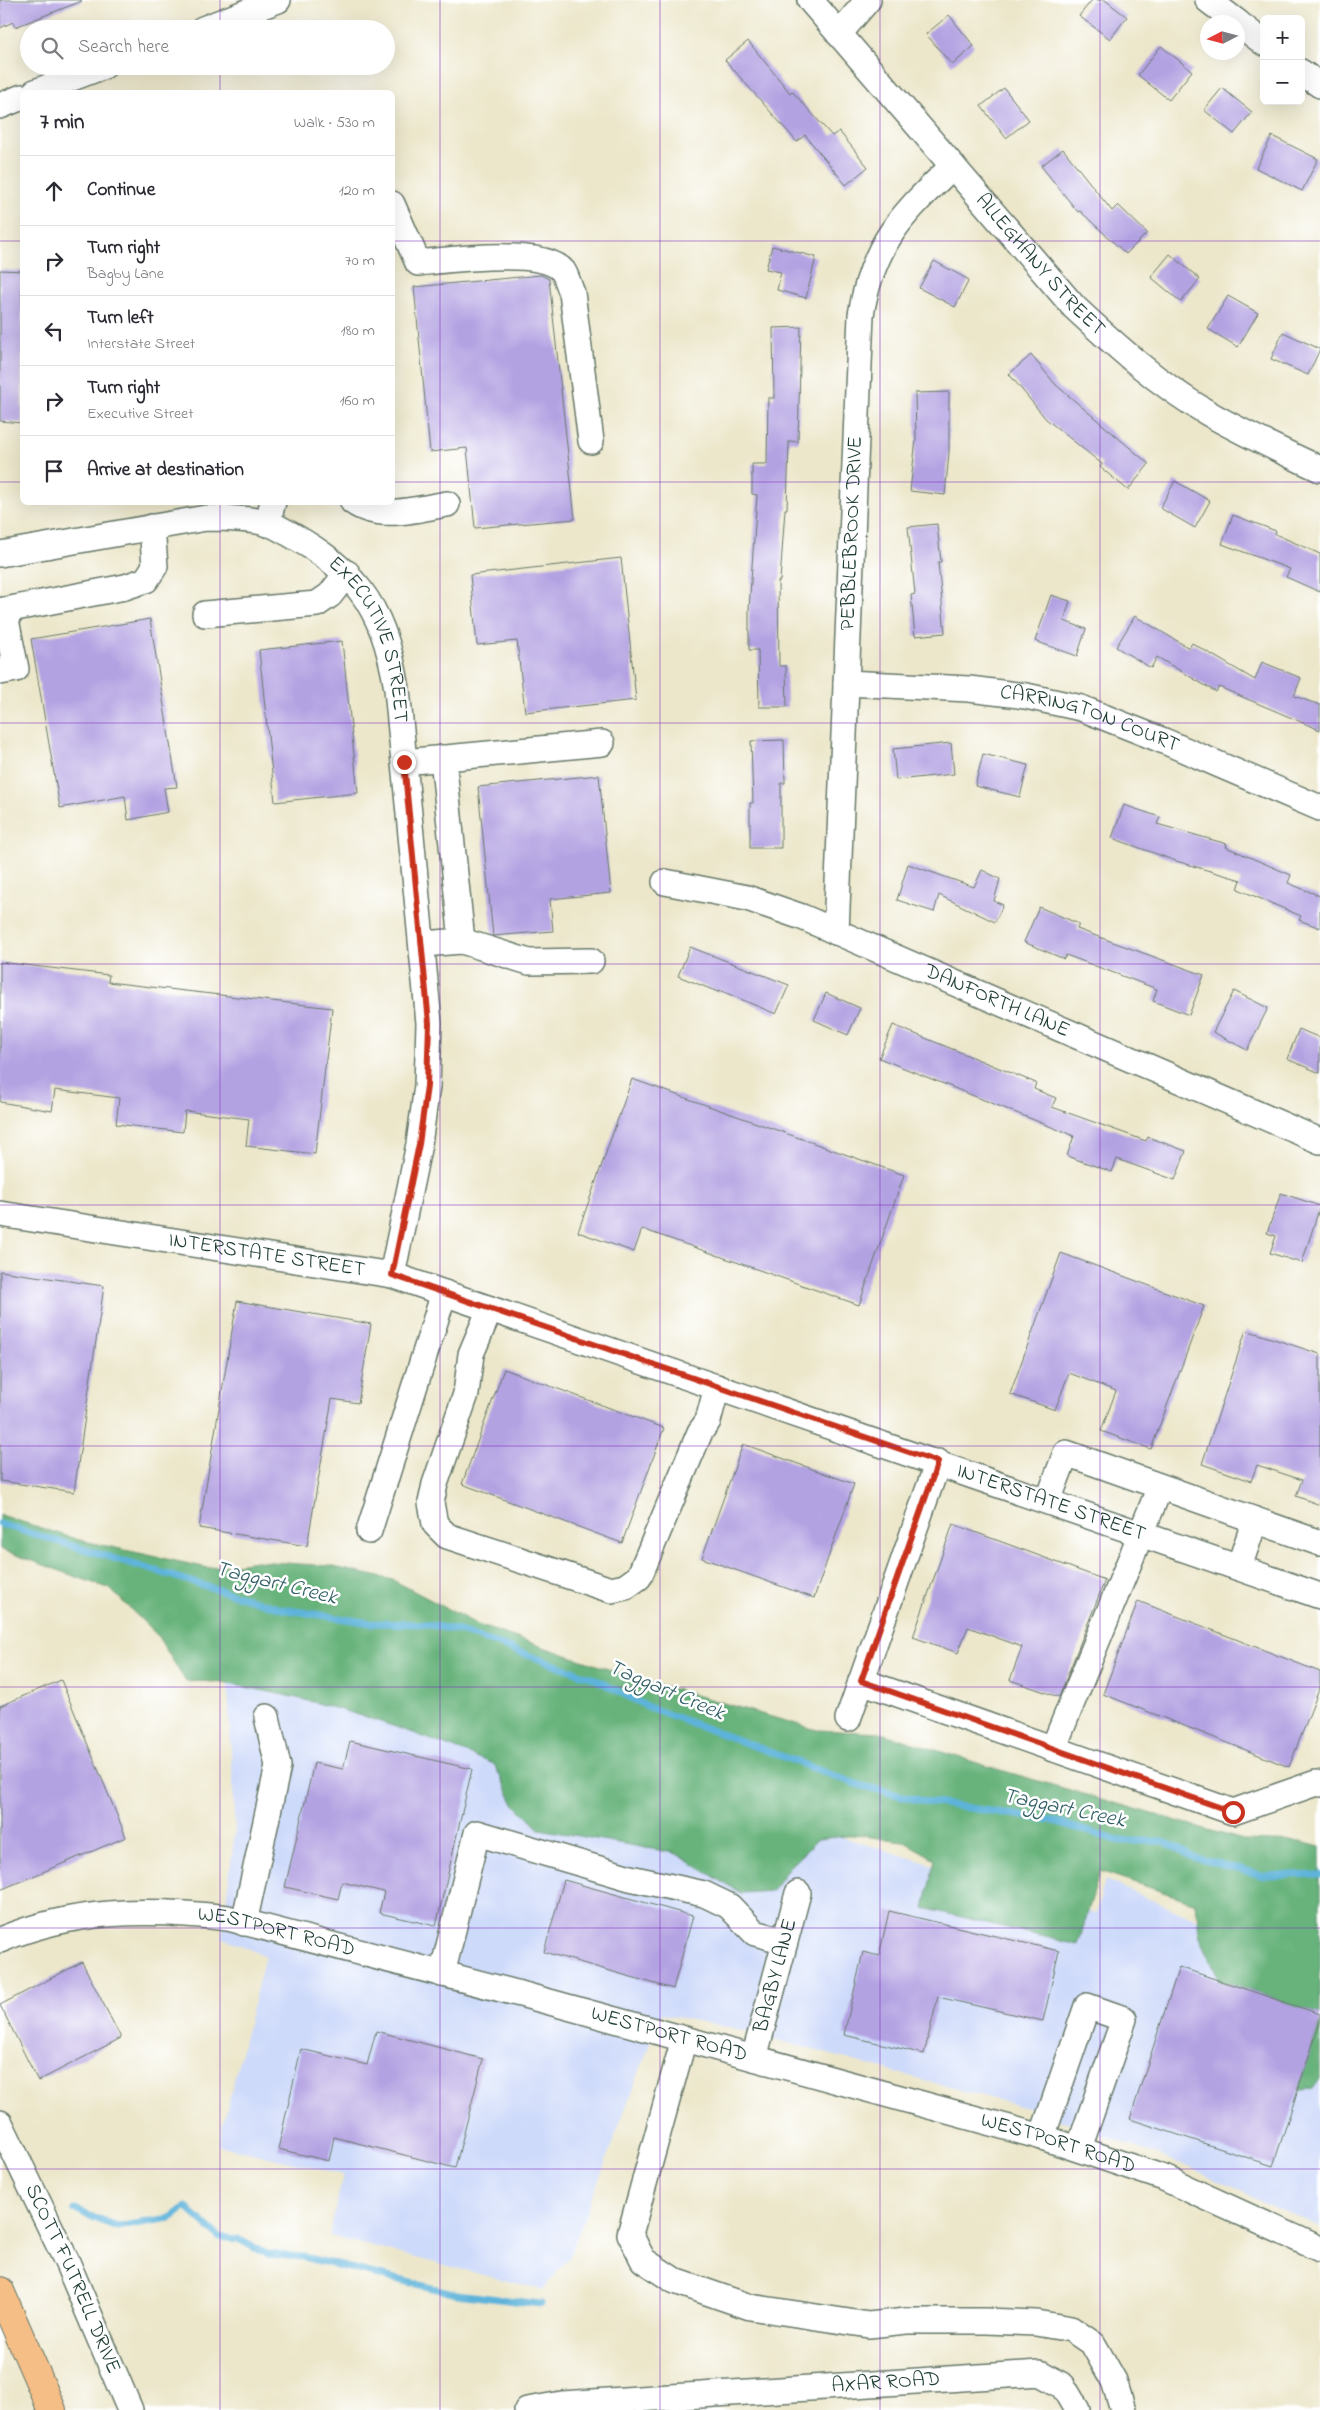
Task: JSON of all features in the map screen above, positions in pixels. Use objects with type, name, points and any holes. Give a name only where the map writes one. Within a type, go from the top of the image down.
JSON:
[{"type":"highway","points":[[0,2291],[52,2410]]},
{"type":"street","points":[[226,20],[278,0]]},
{"type":"street","name":"ALLEGHANY STREET","points":[[810,0],[1074,307],[1154,377],[1207,413],[1264,443],[1320,468]]},
{"type":"street","points":[[839,34],[868,0]]},
{"type":"street","points":[[1208,0],[1228,15]]},
{"type":"street","points":[[1245,28],[1260,40]]},
{"type":"street","points":[[40,90],[80,75]]},
{"type":"street","points":[[1305,75],[1320,85]]},
{"type":"street","points":[[0,106],[20,98]]},
{"type":"street","name":"PEBBLEBROOK DRIVE","points":[[836,932],[861,315],[864,297],[875,262],[887,238],[909,208],[953,166]]},
{"type":"street","points":[[395,211],[418,263],[509,257],[551,263],[562,271],[572,293],[591,442]]},
{"type":"street","points":[[358,505],[367,511],[379,514],[447,504]]},
{"type":"street","name":"EXECUTIVE STREET","points":[[0,554],[206,518],[228,518],[270,513],[347,574],[368,600],[383,630],[393,662],[423,944],[429,1023],[427,1086],[412,1186],[392,1275]]},
{"type":"street","points":[[0,672],[16,669],[2,610],[125,587],[146,580],[155,566],[152,527]]},
{"type":"street","points":[[205,614],[317,604],[330,595],[347,574]]},
{"type":"street","name":"CARRINGTON COURT","points":[[846,683],[969,689],[1026,696],[1081,708],[1164,740],[1320,808]]},
{"type":"street","points":[[404,762],[602,742]]},
{"type":"street","points":[[443,758],[462,941]]},
{"type":"street","name":"DANFORTH LANE","points":[[665,882],[747,898],[836,932],[1320,1141]]},
{"type":"street","points":[[423,944],[462,941],[529,962],[591,960]]},
{"type":"street","name":"INTERSTATE STREET","points":[[0,1214],[392,1275],[938,1462],[1320,1596]]},
{"type":"street","points":[[369,1531],[444,1293]]},
{"type":"street","points":[[490,1309],[470,1354],[466,1394],[435,1484],[431,1503],[435,1524],[447,1536],[611,1590],[625,1587],[639,1577],[700,1432],[708,1421],[717,1386]]},
{"type":"street","points":[[1048,1501],[1066,1453],[1320,1543]]},
{"type":"street","points":[[848,1718],[938,1462]]},
{"type":"street","points":[[1053,1749],[1143,1533],[1160,1486]]},
{"type":"street","points":[[1239,1567],[1255,1520]]},
{"type":"street","points":[[861,1681],[1233,1812],[1319,1779]]},
{"type":"street","points":[[244,1923],[278,1766],[267,1717]]},
{"type":"street","points":[[442,1974],[477,1833],[630,1878],[704,1894],[729,1906],[756,1932],[785,1941]]},
{"type":"street","name":"BAGBY LANE","points":[[754,2058],[798,1893]]},
{"type":"street","name":"WESTPORT ROAD","points":[[0,1940],[60,1921],[87,1915],[127,1911],[178,1912],[244,1923],[684,2039],[1080,2148],[1164,2178],[1320,2250]]},
{"type":"street","points":[[1042,2137],[1087,2006],[1124,2019],[1080,2148]]},
{"type":"street","points":[[684,2039],[630,2234],[643,2260],[675,2281],[750,2307],[868,2325],[906,2321],[985,2321],[1036,2323],[1071,2329],[1093,2344],[1114,2382],[1123,2410]]},
{"type":"street","name":"SCOTT FUTRELL DRIVE","points":[[0,2123],[67,2262],[130,2410]]},
{"type":"street","name":"AXAR ROAD","points":[[527,2410],[562,2404],[1040,2372],[1063,2386],[1077,2410]]},
{"type":"shaded area","points":[[227,1666],[785,1820],[1096,1914],[1105,1880],[1320,1972],[1320,2227],[1182,2164],[1031,2109],[729,2027],[661,2014],[570,2256],[543,2290],[329,2236],[343,2175],[218,2145],[265,1956],[222,1937],[235,1830]]},
{"type":"green space","points":[[0,1515],[79,1540],[208,1568],[256,1561],[329,1566],[393,1580],[478,1625],[629,1676],[817,1730],[881,1733],[990,1767],[1243,1840],[1301,1842],[1320,1847],[1320,2014],[1219,1980],[1199,1934],[1196,1903],[1100,1871],[1078,1945],[924,1908],[935,1859],[903,1841],[856,1835],[818,1839],[787,1869],[772,1891],[741,1893],[675,1853],[539,1829],[514,1804],[494,1764],[410,1732],[324,1705],[226,1684],[206,1681],[186,1682],[157,1635],[110,1589],[0,1549]]},
{"type":"green space","points":[[1320,2022],[1320,2079],[1313,2089],[1298,2090]]},
{"type":"building","points":[[0,0],[82,1],[33,20],[20,20],[20,25],[15,27],[13,22],[0,28]]},
{"type":"building","points":[[1092,0],[1105,0],[1127,17],[1110,39],[1079,16]]},
{"type":"building","points":[[949,15],[974,46],[952,65],[926,34]]},
{"type":"building","points":[[748,41],[790,93],[792,91],[832,136],[839,131],[868,167],[846,185],[805,135],[797,142],[725,60]]},
{"type":"building","points":[[1161,46],[1192,71],[1169,100],[1138,75]]},
{"type":"building","points":[[1004,88],[1029,120],[1006,138],[981,106]]},
{"type":"building","points":[[1222,88],[1252,112],[1234,134],[1204,110]]},
{"type":"building","points":[[1272,136],[1318,159],[1302,191],[1256,168]]},
{"type":"building","points":[[1063,149],[1112,211],[1118,205],[1147,233],[1126,254],[1080,211],[1078,212],[1041,166]]},
{"type":"building","points":[[772,246],[816,257],[806,298],[777,290],[781,272],[766,269]]},
{"type":"building","points":[[1170,254],[1200,279],[1181,302],[1151,277]]},
{"type":"building","points":[[934,261],[969,280],[955,307],[919,288]]},
{"type":"building","points":[[0,270],[20,271],[20,423],[0,421]]},
{"type":"building","points":[[541,275],[549,279],[575,519],[475,528],[467,448],[430,452],[414,287]]},
{"type":"building","points":[[1228,296],[1258,313],[1238,347],[1208,329]]},
{"type":"building","points":[[801,327],[798,442],[789,441],[787,509],[785,509],[780,581],[778,581],[779,666],[786,666],[787,707],[759,707],[758,650],[749,650],[749,609],[757,495],[752,494],[752,464],[767,464],[768,398],[774,398],[773,328]]},
{"type":"building","points":[[1283,332],[1320,349],[1308,375],[1271,359]]},
{"type":"building","points":[[1031,355],[1056,385],[1149,464],[1128,490],[1100,467],[1102,464],[1046,419],[1009,374]]},
{"type":"building","points":[[949,392],[949,453],[945,495],[910,491],[916,439],[915,393]]},
{"type":"building","points":[[1175,481],[1210,501],[1195,528],[1160,508]]},
{"type":"building","points":[[1233,515],[1276,531],[1275,534],[1320,554],[1320,592],[1286,577],[1290,569],[1222,544]]},
{"type":"building","points":[[937,524],[941,562],[938,562],[945,633],[915,636],[911,595],[915,594],[908,527]]},
{"type":"building","points":[[621,558],[636,700],[525,712],[517,641],[477,645],[470,575]]},
{"type":"building","points":[[1051,595],[1070,601],[1064,621],[1086,629],[1077,656],[1035,641]]},
{"type":"building","points":[[1135,616],[1189,648],[1192,643],[1255,680],[1262,662],[1301,678],[1294,696],[1320,705],[1320,730],[1219,687],[1216,692],[1157,657],[1151,668],[1116,647]]},
{"type":"building","points":[[150,619],[177,787],[164,788],[168,812],[128,820],[125,796],[60,808],[31,639]]},
{"type":"building","points":[[342,641],[358,793],[275,802],[259,650]]},
{"type":"building","points":[[784,740],[785,783],[781,783],[781,848],[750,848],[750,803],[753,803],[751,741]]},
{"type":"building","points":[[951,743],[954,774],[896,780],[893,749]]},
{"type":"building","points":[[983,754],[1028,765],[1020,797],[975,786]]},
{"type":"building","points":[[599,775],[611,893],[550,899],[553,931],[493,936],[478,787]]},
{"type":"building","points":[[1124,805],[1160,817],[1157,824],[1227,844],[1226,847],[1291,875],[1288,883],[1320,896],[1320,928],[1299,920],[1301,916],[1238,889],[1241,880],[1176,861],[1112,838]]},
{"type":"building","points":[[908,864],[974,887],[982,870],[1000,879],[994,901],[1003,905],[995,922],[939,895],[934,912],[897,900]]},
{"type":"building","points":[[1039,907],[1079,924],[1077,929],[1204,975],[1189,1015],[1153,1001],[1157,989],[1066,955],[1064,959],[1024,942]]},
{"type":"building","points":[[690,947],[789,985],[776,1014],[719,990],[718,992],[678,976]]},
{"type":"building","points":[[0,962],[109,975],[108,982],[332,1008],[315,1154],[246,1146],[249,1119],[185,1111],[183,1132],[116,1124],[119,1098],[55,1090],[52,1111],[0,1102]]},
{"type":"building","points":[[1234,991],[1268,1008],[1247,1050],[1213,1032]]},
{"type":"building","points":[[826,993],[860,1008],[848,1035],[814,1020]]},
{"type":"building","points":[[893,1025],[1036,1083],[1034,1089],[1056,1098],[1052,1107],[1146,1141],[1148,1137],[1186,1151],[1175,1180],[1117,1159],[1112,1172],[1067,1156],[1074,1136],[879,1058]]},
{"type":"building","points":[[1299,1029],[1320,1038],[1320,1073],[1287,1059]]},
{"type":"building","points":[[632,1079],[904,1175],[859,1305],[642,1229],[634,1252],[578,1232]]},
{"type":"building","points":[[1281,1193],[1320,1206],[1302,1263],[1270,1253],[1276,1236],[1267,1233]]},
{"type":"building","points":[[1061,1253],[1204,1306],[1151,1449],[1101,1431],[1116,1391],[1069,1373],[1055,1410],[1010,1394]]},
{"type":"building","points":[[0,1271],[104,1286],[74,1492],[0,1481]]},
{"type":"building","points":[[237,1301],[371,1324],[358,1403],[332,1399],[307,1546],[199,1528]]},
{"type":"building","points":[[1246,1330],[1320,1354],[1320,1505],[1296,1496],[1302,1480],[1257,1465],[1251,1481],[1202,1464]]},
{"type":"building","points":[[504,1369],[664,1428],[622,1543],[462,1484]]},
{"type":"building","points":[[743,1444],[854,1484],[814,1598],[702,1558]]},
{"type":"building","points":[[953,1524],[1105,1580],[1059,1697],[1010,1680],[1022,1647],[968,1627],[958,1653],[913,1637]]},
{"type":"building","points":[[1138,1601],[1320,1672],[1320,1687],[1289,1767],[1103,1694]]},
{"type":"building","points":[[61,1680],[126,1837],[0,1890],[0,1706]]},
{"type":"building","points":[[350,1741],[472,1769],[436,1926],[379,1913],[384,1892],[342,1882],[338,1899],[285,1887],[314,1763],[343,1769]]},
{"type":"building","points":[[564,1880],[693,1916],[673,1989],[544,1952]]},
{"type":"building","points":[[889,1911],[1059,1951],[1043,2021],[938,1997],[924,2054],[844,2035],[863,1952],[879,1956]]},
{"type":"building","points":[[82,1962],[121,2038],[38,2081],[0,2005]]},
{"type":"building","points":[[1179,1967],[1320,2014],[1320,2022],[1273,2166],[1130,2119]]},
{"type":"building","points":[[376,2031],[483,2059],[455,2168],[334,2137],[329,2161],[278,2149],[301,2049],[367,2065]]},
{"type":"waterway","name":"Taggart Creek","points":[[0,1524],[282,1609],[371,1623],[425,1624],[460,1631],[593,1678],[646,1706],[859,1785],[922,1801],[1050,1820],[1119,1841],[1164,1841],[1193,1857],[1264,1876],[1320,1874]]},
{"type":"waterway","points":[[75,2210],[117,2227],[171,2218],[186,2207],[219,2237],[238,2239],[266,2254],[304,2257],[457,2294],[541,2304]]},
{"type":"route","points":[[404,762],[428,992],[429,1023],[427,1086],[419,1144],[412,1186],[392,1275],[938,1462],[861,1681],[1233,1812]]}]
